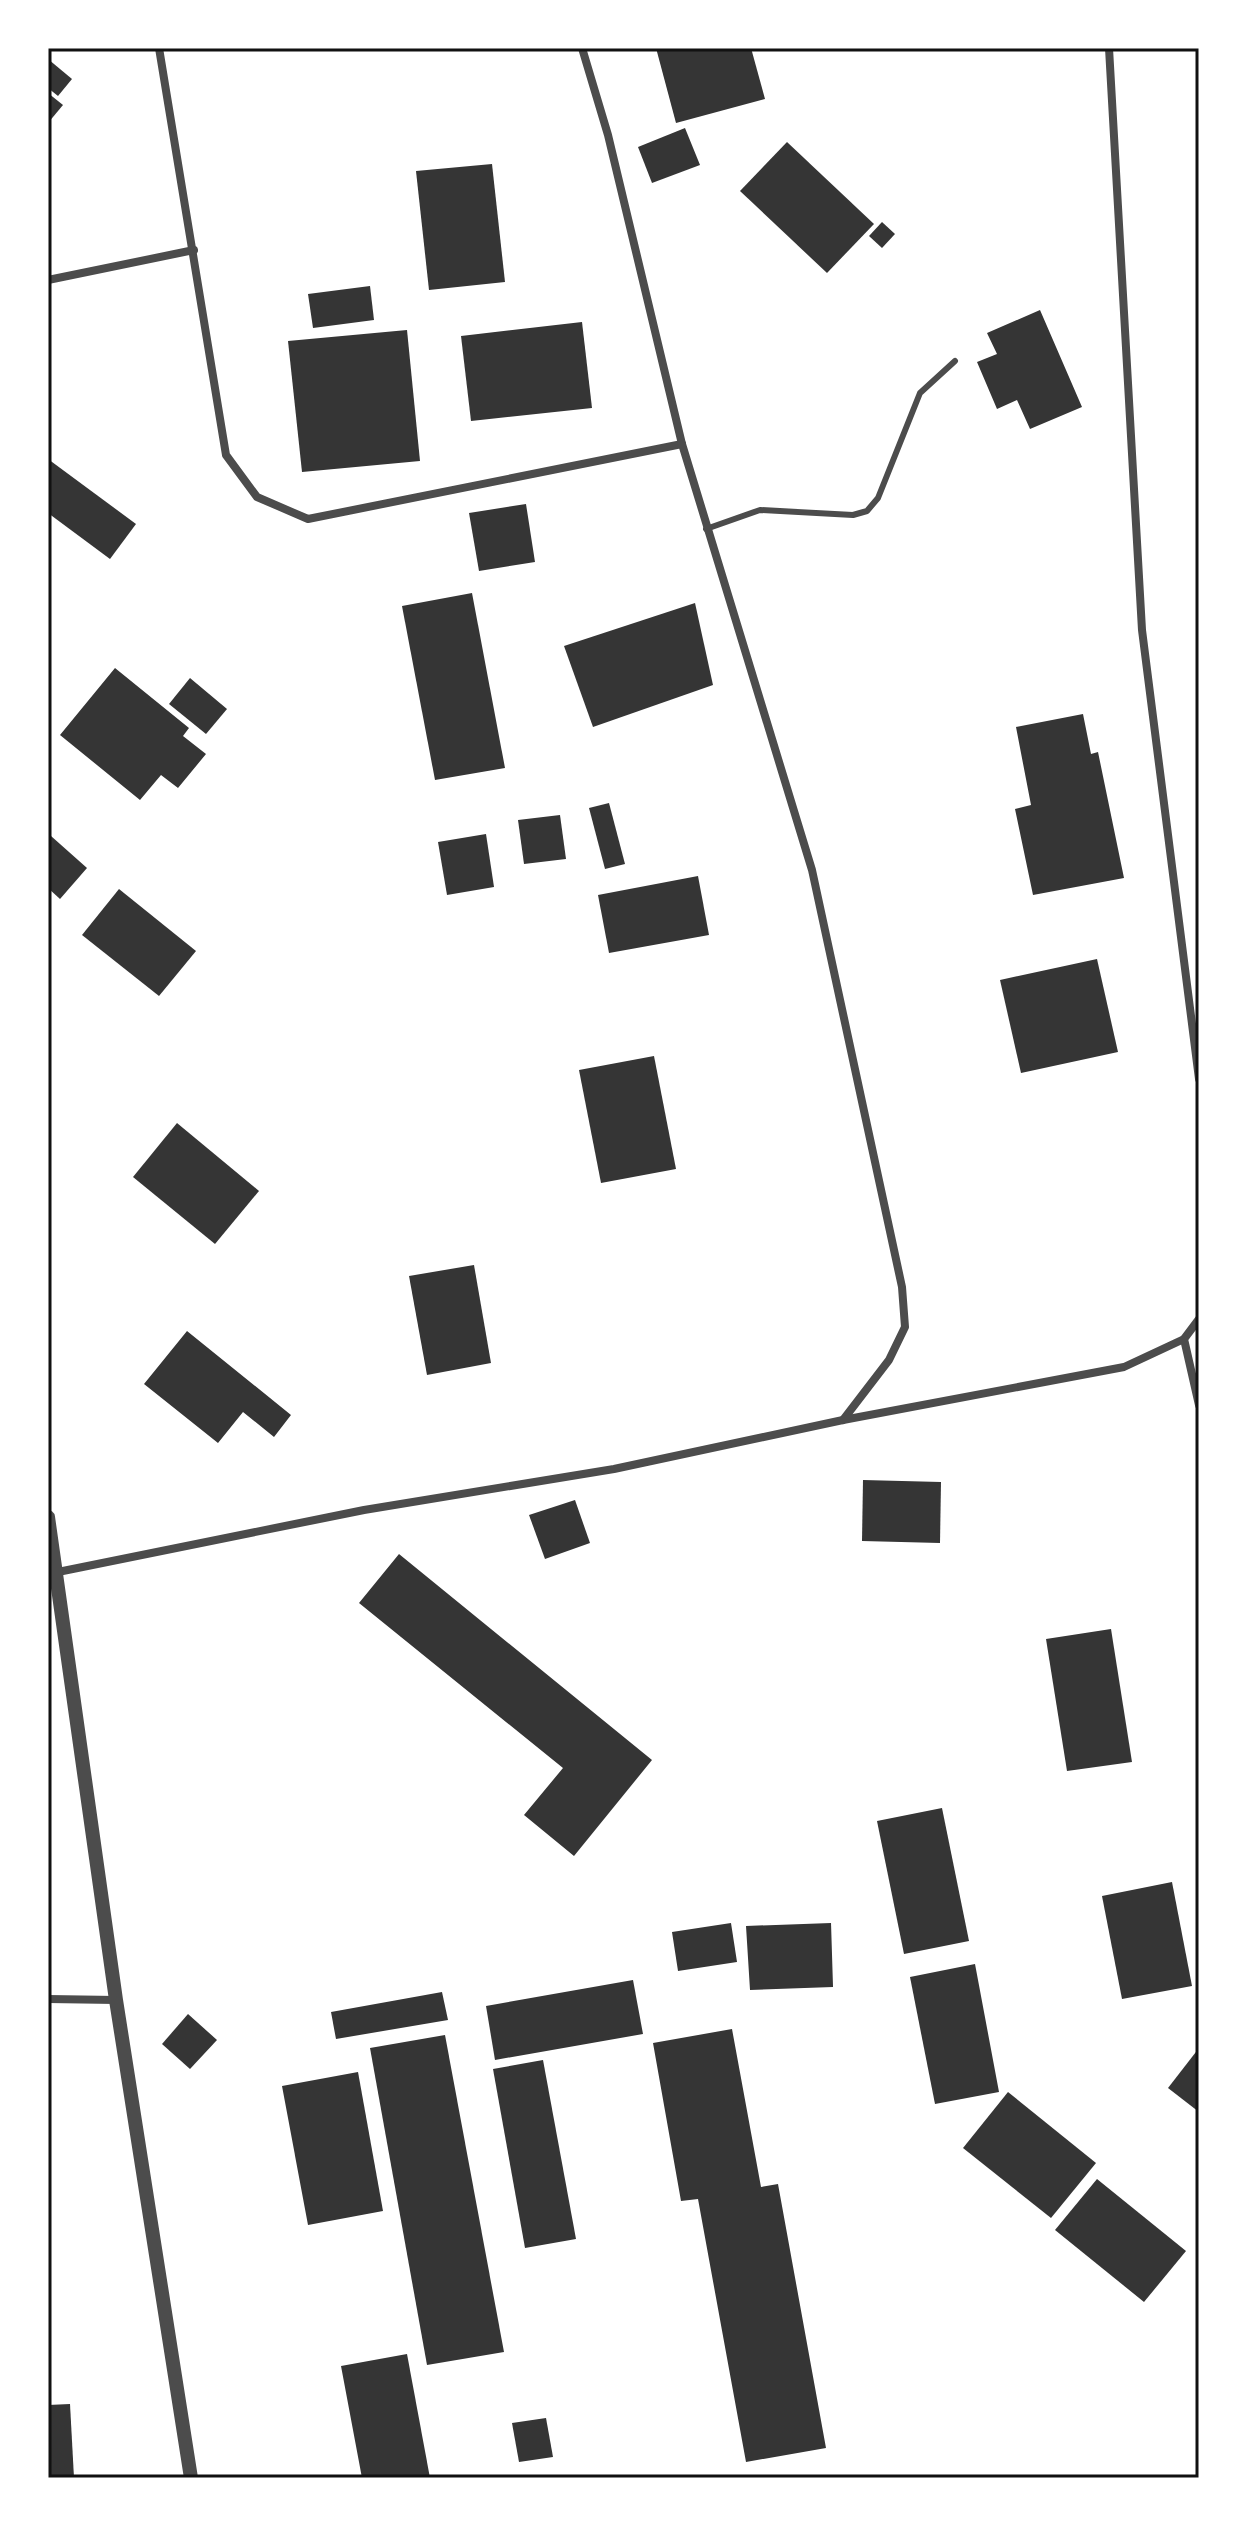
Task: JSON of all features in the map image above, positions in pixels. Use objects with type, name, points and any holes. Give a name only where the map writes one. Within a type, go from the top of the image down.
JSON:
[{"type":"street","points":[[159,48],[226,455],[257,497],[308,519],[682,444]]},
{"type":"street","points":[[582,48],[608,135],[682,444],[812,870],[902,1287],[905,1327],[889,1360],[843,1420]]},
{"type":"street","points":[[1109,48],[1142,630],[1199,1079]]},
{"type":"street","points":[[48,280],[194,250]]},
{"type":"street","points":[[53,1574],[364,1510],[614,1469],[843,1420],[1124,1367],[1184,1339],[1199,1319]]},
{"type":"street","points":[[1184,1339],[1199,1405]]},
{"type":"street","points":[[48,1517],[53,1574],[116,2000],[191,2478]]},
{"type":"street","points":[[48,1999],[116,2000]]},
{"type":"lane","points":[[706,529],[760,510],[853,515],[867,511],[878,498],[920,393],[955,361]]},
{"type":"building","points":[[656,48],[751,48],[765,99],[676,123]]},
{"type":"building","points":[[48,59],[72,79],[58,96],[48,88]]},
{"type":"building","points":[[48,93],[63,105],[48,123]]},
{"type":"building","points":[[685,128],[700,165],[652,183],[638,147]]},
{"type":"building","points":[[787,142],[874,224],[827,273],[740,191]]},
{"type":"building","points":[[492,164],[505,282],[429,290],[416,171]]},
{"type":"building","points":[[882,222],[895,234],[882,248],[869,236]]},
{"type":"building","points":[[370,286],[374,320],[313,328],[308,294]]},
{"type":"building","points":[[1040,310],[1082,407],[1030,429],[1017,400],[997,409],[977,362],[997,354],[987,333]]},
{"type":"building","points":[[582,322],[592,408],[471,421],[461,336]]},
{"type":"building","points":[[407,330],[420,461],[302,472],[288,341]]},
{"type":"building","points":[[48,459],[136,524],[110,559],[48,513]]},
{"type":"building","points":[[526,504],[535,562],[479,571],[469,513]]},
{"type":"building","points":[[472,593],[505,768],[435,780],[402,606]]},
{"type":"building","points":[[695,603],[713,685],[593,727],[564,646]]},
{"type":"building","points":[[115,668],[189,728],[183,736],[206,754],[178,788],[161,775],[140,800],[60,735]]},
{"type":"building","points":[[190,678],[227,709],[206,734],[169,704]]},
{"type":"building","points":[[1083,714],[1091,754],[1098,752],[1124,878],[1033,895],[1015,809],[1031,805],[1016,727]]},
{"type":"building","points":[[609,803],[625,864],[605,869],[589,808]]},
{"type":"building","points":[[560,815],[566,859],[524,864],[518,820]]},
{"type":"building","points":[[486,834],[494,887],[447,895],[438,842]]},
{"type":"building","points":[[51,836],[87,868],[60,899],[48,888],[48,840]]},
{"type":"building","points":[[698,876],[709,935],[609,953],[598,895]]},
{"type":"building","points":[[119,889],[196,951],[159,996],[82,935]]},
{"type":"building","points":[[1097,959],[1118,1052],[1021,1073],[1000,980]]},
{"type":"building","points":[[654,1056],[676,1169],[601,1183],[579,1070]]},
{"type":"building","points":[[177,1123],[259,1191],[215,1244],[133,1177]]},
{"type":"building","points":[[474,1265],[491,1363],[427,1375],[409,1276]]},
{"type":"building","points":[[187,1331],[291,1415],[274,1437],[243,1412],[218,1443],[144,1384]]},
{"type":"building","points":[[863,1480],[941,1482],[940,1543],[862,1541]]},
{"type":"building","points":[[575,1500],[590,1543],[545,1559],[529,1515]]},
{"type":"building","points":[[399,1554],[652,1760],[574,1856],[524,1815],[563,1768],[359,1603]]},
{"type":"building","points":[[1111,1629],[1132,1762],[1067,1771],[1046,1639]]},
{"type":"building","points":[[942,1808],[969,1941],[904,1954],[877,1821]]},
{"type":"building","points":[[1172,1882],[1192,1986],[1122,1999],[1102,1896]]},
{"type":"building","points":[[731,1923],[737,1962],[678,1971],[672,1932]]},
{"type":"building","points":[[831,1923],[833,1987],[750,1990],[746,1926]]},
{"type":"building","points":[[975,1964],[999,2092],[935,2104],[910,1977]]},
{"type":"building","points":[[633,1980],[643,2034],[495,2060],[486,2006]]},
{"type":"building","points":[[442,1992],[448,2020],[336,2039],[331,2012]]},
{"type":"building","points":[[188,2014],[217,2040],[190,2069],[162,2044]]},
{"type":"building","points":[[732,2029],[761,2187],[778,2184],[826,2448],[746,2462],[698,2199],[681,2201],[653,2043]]},
{"type":"building","points":[[445,2035],[504,2352],[427,2365],[370,2048]]},
{"type":"building","points":[[1199,2048],[1199,2112],[1168,2088]]},
{"type":"building","points":[[543,2060],[576,2239],[525,2248],[493,2069]]},
{"type":"building","points":[[358,2072],[383,2211],[308,2225],[282,2086]]},
{"type":"building","points":[[1008,2092],[1096,2163],[1051,2218],[963,2148]]},
{"type":"building","points":[[1097,2179],[1186,2251],[1144,2302],[1055,2230]]},
{"type":"building","points":[[407,2354],[430,2478],[362,2478],[341,2366]]},
{"type":"building","points":[[70,2404],[74,2478],[48,2478],[48,2405]]},
{"type":"building","points":[[546,2418],[553,2457],[519,2462],[512,2423]]}]
